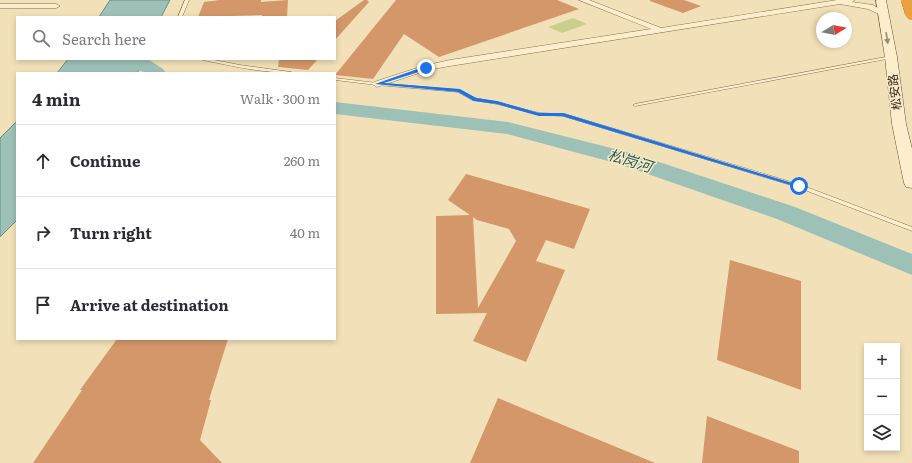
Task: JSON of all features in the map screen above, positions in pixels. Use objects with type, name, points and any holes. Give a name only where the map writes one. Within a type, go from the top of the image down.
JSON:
[{"type":"highway","points":[[908,0],[912,13]]},
{"type":"main road","name":"松安路","points":[[881,0],[891,57],[898,124],[912,183]]},
{"type":"street","points":[[583,0],[660,30]]},
{"type":"street","points":[[600,0],[673,28]]},
{"type":"street","points":[[377,84],[426,68],[450,63],[851,0]]},
{"type":"street","points":[[839,2],[850,2],[870,7],[884,14]]},
{"type":"street","points":[[0,6],[56,6]]},
{"type":"lane","points":[[180,16],[187,0]]},
{"type":"lane","points":[[635,105],[891,57]]},
{"type":"lane","points":[[208,60],[284,72]]},
{"type":"lane","points":[[336,79],[460,91],[474,99],[497,103],[539,114],[563,115],[799,186],[912,229]]},
{"type":"green space","points":[[573,18],[587,24],[562,33],[548,27]]},
{"type":"water","points":[[110,0],[170,0],[162,16],[100,16]]},
{"type":"water","points":[[67,60],[145,60],[138,72],[58,72]]},
{"type":"water","points":[[16,122],[16,221],[0,237],[0,138]]},
{"type":"building","points":[[220,0],[261,0],[261,2],[288,0],[287,16],[198,16],[204,2]]},
{"type":"building","points":[[364,0],[369,2],[336,39],[336,20]]},
{"type":"building","points":[[396,0],[557,0],[579,9],[439,57],[404,34],[373,79],[336,75]]},
{"type":"building","points":[[650,0],[684,0],[701,6],[683,13]]},
{"type":"building","points":[[279,60],[317,60],[308,70],[278,67]]},
{"type":"building","points":[[466,174],[590,209],[574,249],[546,240],[536,261],[565,270],[526,362],[473,341],[487,313],[436,314],[436,216],[470,215],[448,200]],"holes":[[[473,217],[477,220],[509,229],[516,241],[478,308]]]},
{"type":"building","points":[[730,260],[801,281],[801,390],[717,360]]},
{"type":"building","points":[[116,340],[228,340],[209,400],[211,400],[200,440],[222,463],[33,463],[82,390],[80,390]]},
{"type":"building","points":[[498,398],[655,463],[470,463]]},
{"type":"building","points":[[707,416],[799,451],[799,463],[702,463]]},
{"type":"waterway","name":"松岗河","points":[[139,60],[140,63],[155,72]]},
{"type":"waterway","name":"松岗河","points":[[336,108],[508,128],[627,159],[786,213],[912,265]]},
{"type":"route","points":[[426,68],[377,84],[460,91],[474,99],[497,103],[539,114],[563,115],[799,186]]}]
